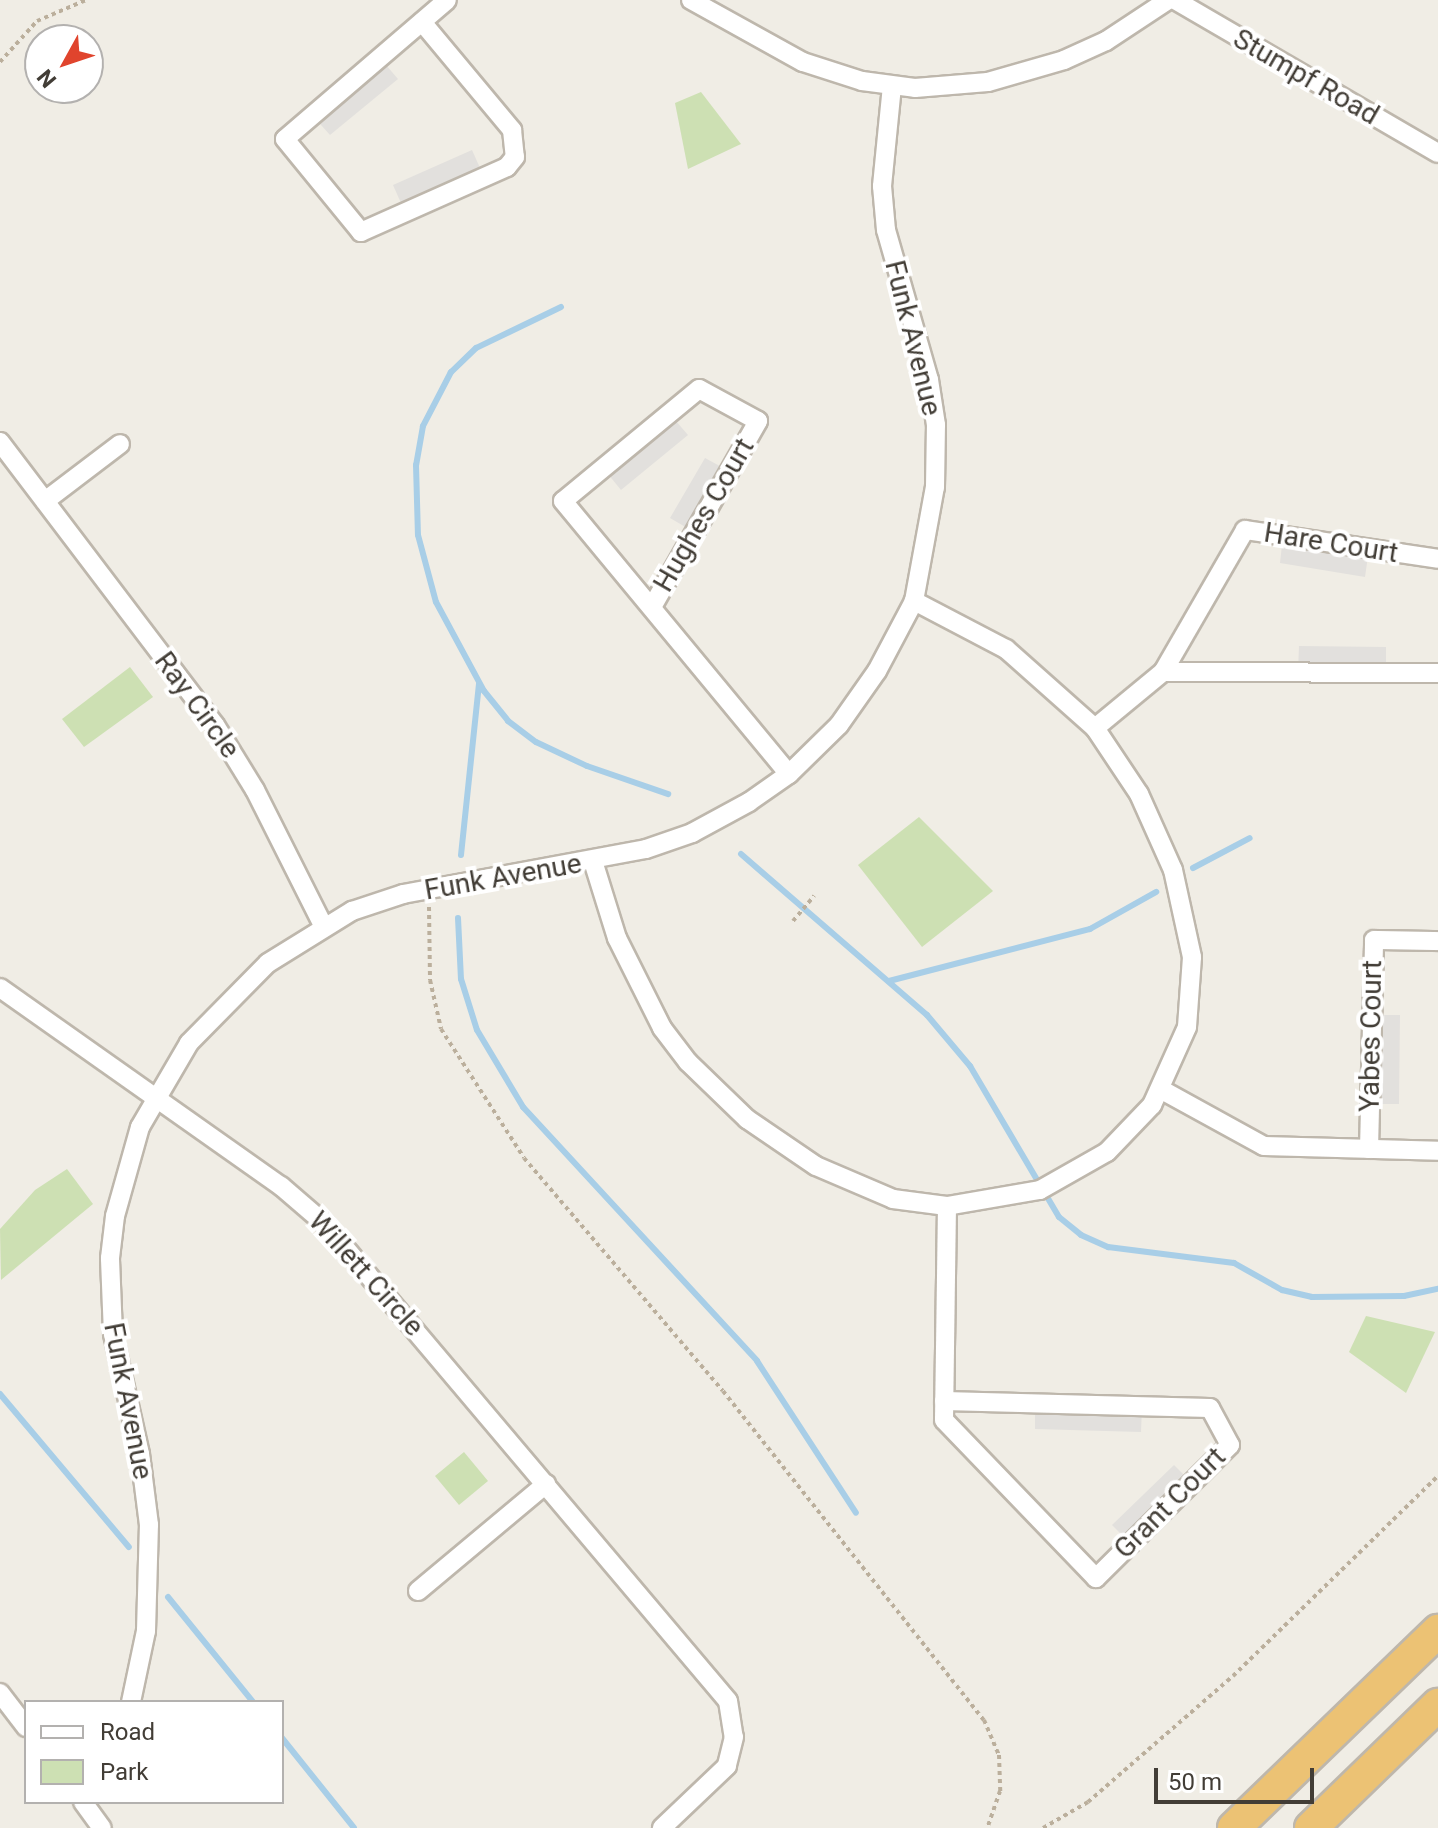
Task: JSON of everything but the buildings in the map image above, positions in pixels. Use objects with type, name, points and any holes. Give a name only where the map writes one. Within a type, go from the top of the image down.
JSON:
[{"type":"highway","points":[[1234,1828],[1438,1631]]},
{"type":"highway","points":[[1311,1828],[1438,1705]]},
{"type":"street","points":[[422,22],[512,130],[515,157],[507,167],[361,232],[285,139],[447,0]]},
{"type":"street","points":[[691,0],[803,62],[892,86],[961,85],[1032,71],[1087,51],[1168,0]]},
{"type":"street","name":"Stumpf Road","points":[[1175,0],[1438,153]]},
{"type":"street","name":"Funk Avenue","points":[[131,1700],[146,1631],[149,1525],[140,1454],[113,1334],[110,1258],[126,1166],[155,1097],[189,1043],[238,988],[323,925],[378,902],[431,889],[593,861],[692,833],[789,774],[856,702],[914,601],[935,487],[936,425],[929,380],[886,230],[882,186],[892,86]]},
{"type":"street","name":"Hughes Court","points":[[652,607],[758,421],[699,389],[563,501],[789,774]]},
{"type":"street","name":"Ray Circle","points":[[0,442],[215,725],[255,790],[323,925]]},
{"type":"street","points":[[45,501],[120,444]]},
{"type":"street","name":"Hare Court","points":[[1095,728],[1163,672],[1245,530],[1438,559]]},
{"type":"street","points":[[593,861],[617,938],[648,1003],[688,1062],[718,1093],[779,1143],[843,1179],[893,1199],[947,1206],[1027,1194],[1076,1174],[1122,1138],[1162,1090],[1181,1047],[1191,1006],[1187,926],[1154,820],[1095,728],[1006,649],[914,601]]},
{"type":"street","points":[[1163,672],[1438,673]]},
{"type":"street","name":"Yabes Court","points":[[1369,1149],[1374,940],[1438,941]]},
{"type":"street","points":[[0,988],[155,1097]]},
{"type":"street","name":"Yabes Court","points":[[1162,1090],[1264,1146],[1438,1151]]},
{"type":"street","name":"Willett Circle","points":[[155,1097],[281,1186],[325,1224],[546,1484],[732,1711],[734,1737],[727,1766],[662,1828]]},
{"type":"street","name":"Grant Court","points":[[944,1401],[1210,1408],[1230,1445],[1096,1578],[944,1420],[944,1401],[947,1206]]},
{"type":"street","points":[[418,1591],[546,1484]]},
{"type":"street","points":[[0,1693],[24,1724]]},
{"type":"path","points":[[0,62],[37,21],[86,0]]},
{"type":"path","points":[[431,889],[429,965],[441,1029],[524,1158],[723,1391],[984,1720],[999,1755],[1000,1791],[987,1828]]},
{"type":"path","points":[[793,921],[814,896]]},
{"type":"path","points":[[1043,1828],[1088,1802],[1233,1676],[1438,1476]]},
{"type":"green space","points":[[701,92],[741,144],[688,169],[675,103]]},
{"type":"green space","points":[[130,667],[153,697],[84,747],[62,719]]},
{"type":"green space","points":[[919,817],[993,891],[922,947],[858,865]]},
{"type":"green space","points":[[67,1169],[93,1204],[1,1280],[0,1229],[35,1190]]},
{"type":"green space","points":[[1366,1316],[1435,1332],[1406,1393],[1349,1352]]},
{"type":"green space","points":[[464,1452],[488,1481],[459,1505],[435,1476]]},
{"type":"shaded area","points":[[380,58],[398,79],[330,135],[312,115]]},
{"type":"shaded area","points":[[472,150],[484,177],[405,212],[393,185]]},
{"type":"shaded area","points":[[669,413],[688,435],[621,490],[603,468]]},
{"type":"shaded area","points":[[705,458],[729,471],[694,532],[670,518]]},
{"type":"shaded area","points":[[1283,536],[1369,549],[1365,577],[1280,563]]},
{"type":"shaded area","points":[[1299,646],[1386,647],[1386,673],[1298,673]]},
{"type":"shaded area","points":[[1372,1015],[1400,1015],[1399,1104],[1370,1104]]},
{"type":"shaded area","points":[[1035,1404],[1142,1406],[1141,1432],[1035,1429]]},
{"type":"shaded area","points":[[1174,1465],[1192,1483],[1130,1543],[1112,1525]]},
{"type":"waterway","points":[[561,307],[476,348],[451,372],[423,426],[416,465],[418,535],[436,602],[484,691],[508,721],[536,742],[587,766],[668,794]]},
{"type":"waterway","points":[[461,855],[479,684]]},
{"type":"waterway","points":[[1193,868],[1250,838]]},
{"type":"waterway","points":[[741,854],[927,1015],[970,1066],[1059,1217],[1081,1235],[1108,1247],[1234,1263],[1282,1290],[1312,1297],[1404,1296],[1438,1289]]},
{"type":"waterway","points":[[889,981],[1090,929],[1156,892]]},
{"type":"waterway","points":[[458,918],[461,979],[477,1030],[523,1107],[757,1361],[856,1513]]},
{"type":"waterway","points":[[0,1394],[129,1547]]},
{"type":"waterway","points":[[168,1597],[251,1700]]},
{"type":"waterway","points":[[284,1740],[354,1828]]}]
